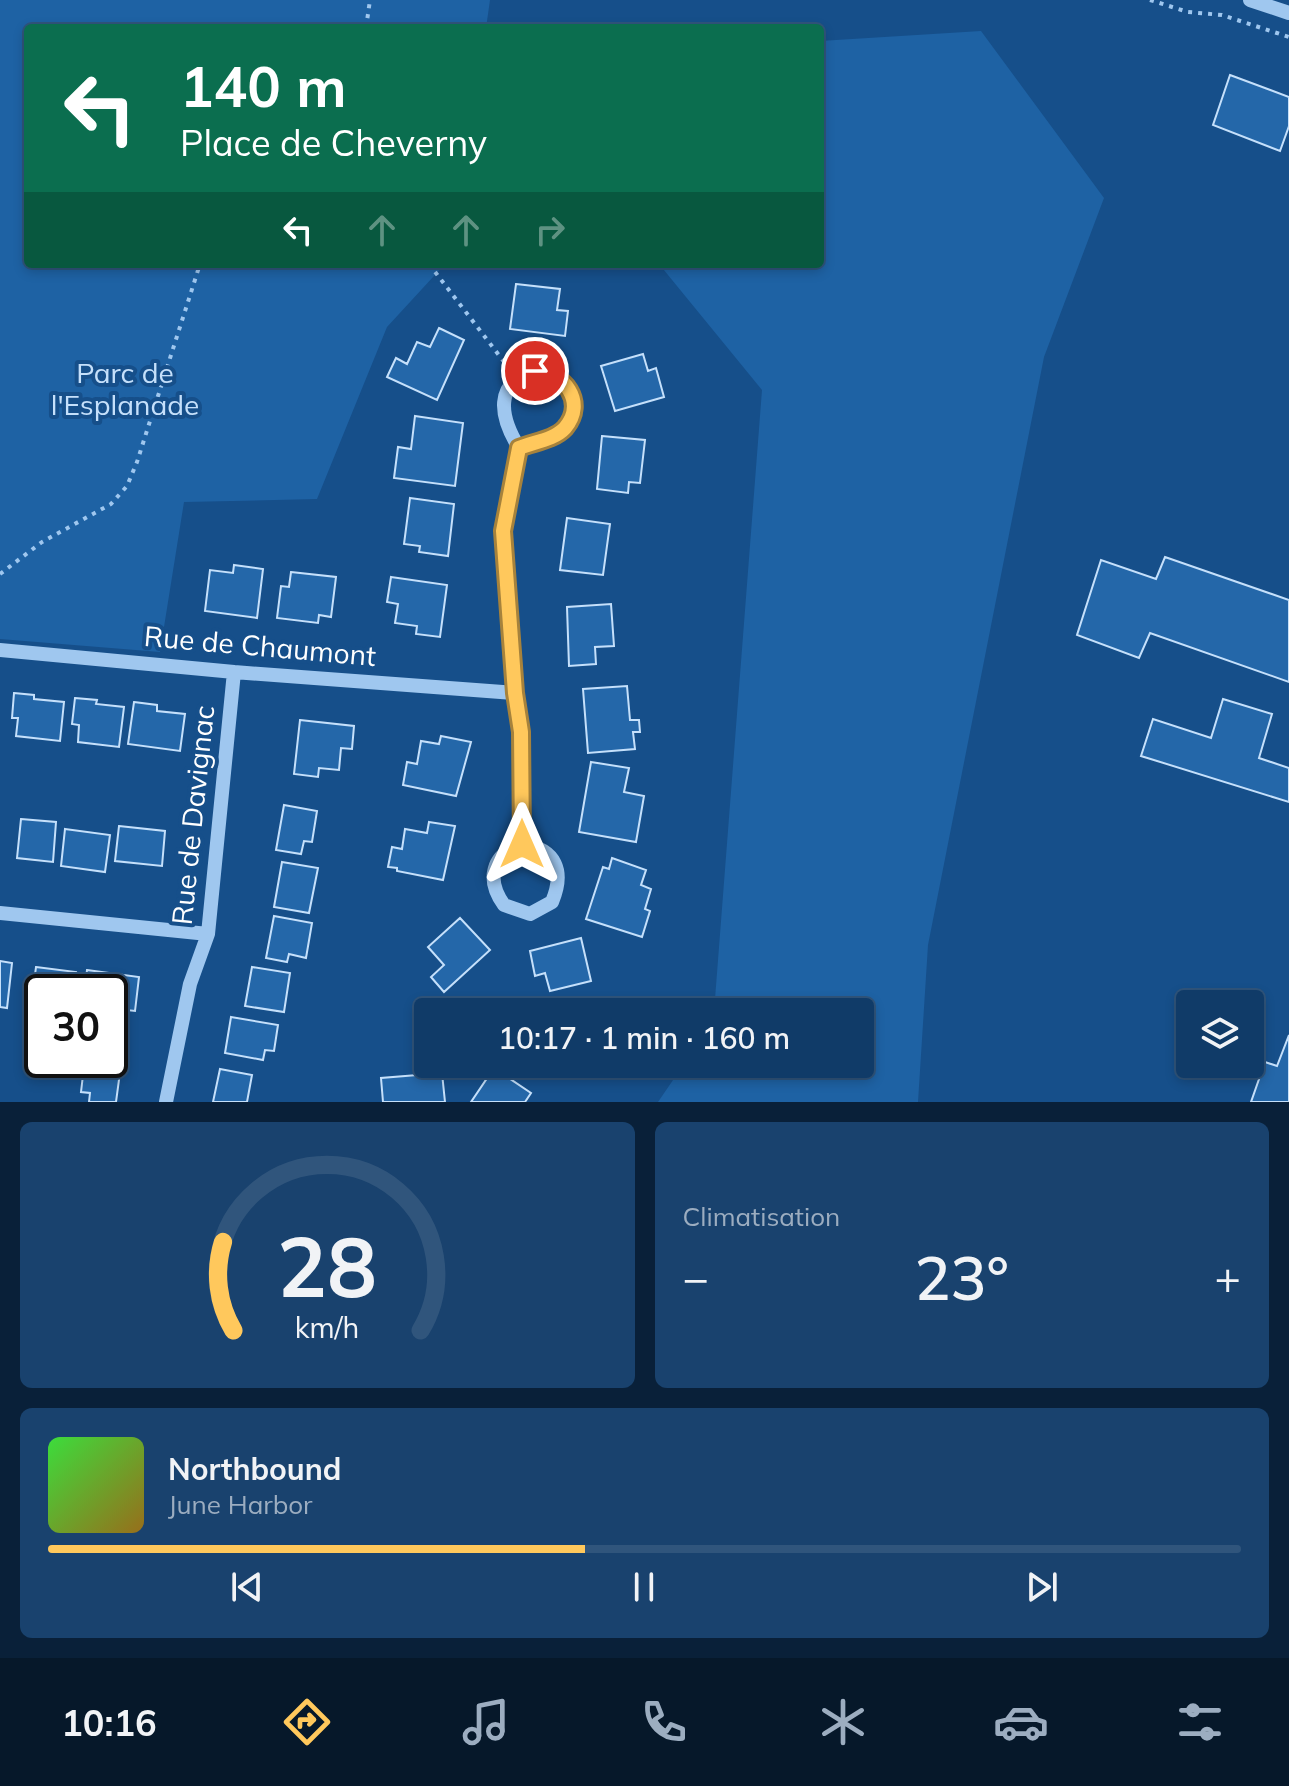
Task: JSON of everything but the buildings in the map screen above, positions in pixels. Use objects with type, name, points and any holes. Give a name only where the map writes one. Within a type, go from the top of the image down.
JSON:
[{"type":"street","points":[[1250,0],[1289,13]]},
{"type":"street","points":[[519,448],[556,435],[571,418],[572,395],[567,384],[547,371],[524,374],[509,388],[503,409],[519,448],[503,531],[515,693],[521,732],[522,844]]},
{"type":"street","name":"Rue de Chaumont","points":[[0,650],[234,672],[515,693]]},
{"type":"street","name":"Rue de Davignac","points":[[166,1102],[190,984],[208,934],[234,672]]},
{"type":"street","points":[[522,844],[541,849],[558,871],[559,880],[552,902],[530,914],[504,905],[492,883],[502,855],[522,844]]},
{"type":"street","points":[[0,913],[208,934]]},
{"type":"path","points":[[367,24],[370,0]]},
{"type":"path","points":[[1150,0],[1188,12],[1222,15],[1289,37]]},
{"type":"path","points":[[0,574],[42,542],[111,504],[127,486],[199,268]]},
{"type":"path","points":[[432,268],[511,371]]},
{"type":"green space","name":"Parc de l'Esplanade","points":[[0,0],[490,0],[487,24],[24,24],[24,268],[441,268],[387,327],[317,499],[184,502],[160,652],[0,639]]},
{"type":"green space","points":[[981,31],[1104,198],[1044,357],[928,945],[918,1102],[658,1102],[674,1078],[874,1078],[874,998],[715,998],[762,390],[662,268],[824,268],[824,41]]},
{"type":"route","points":[[522,844],[521,732],[515,693],[503,531],[519,448],[556,435],[571,418],[573,406],[567,384],[547,371],[535,371]]}]
